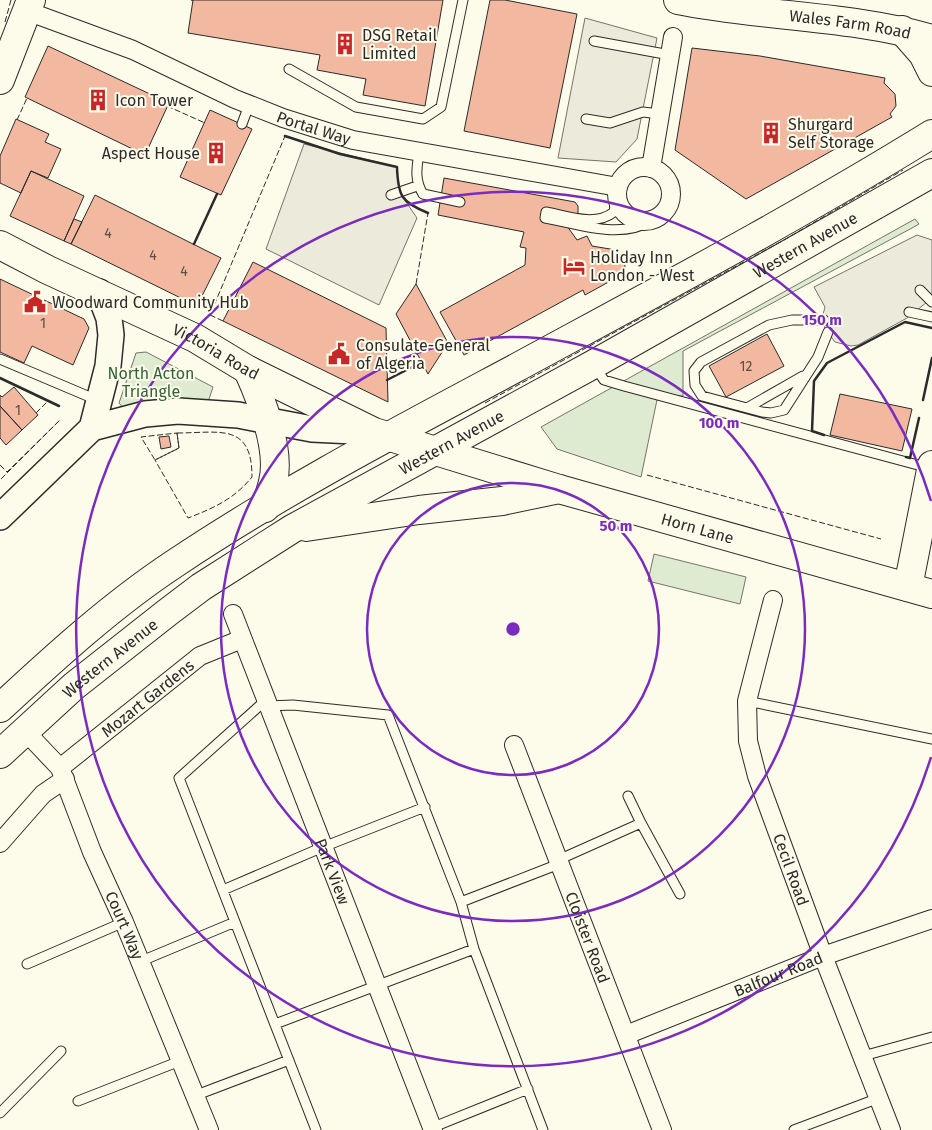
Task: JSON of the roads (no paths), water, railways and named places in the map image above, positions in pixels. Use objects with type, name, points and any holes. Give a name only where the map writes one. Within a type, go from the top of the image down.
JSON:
[{"type":"main road","name":"Wales Farm Road","points":[[678,0],[731,4],[902,30],[932,38]]},
{"type":"main road","name":"Portal Way","points":[[0,80],[29,6]]},
{"type":"main road","points":[[902,30],[932,30]]},
{"type":"main road","points":[[902,30],[924,54],[932,72]]},
{"type":"main road","name":"Western Avenue","points":[[0,708],[57,655],[165,570],[380,434],[664,288],[932,134]]},
{"type":"main road","name":"Western Avenue","points":[[0,754],[74,686],[168,612],[201,587],[292,529],[594,364],[932,173]]},
{"type":"main road","name":"Victoria Road","points":[[0,245],[48,270],[195,338],[248,370],[380,434],[435,451]]},
{"type":"main road","points":[[92,428],[109,362],[111,335],[109,318],[99,292]]},
{"type":"main road","points":[[248,370],[267,422],[275,454],[274,481],[265,508]]},
{"type":"main road","points":[[0,517],[92,428],[145,414],[178,411],[238,415],[312,429],[380,434]]},
{"type":"main road","name":"Horn Lane","points":[[435,451],[559,489],[920,590]]},
{"type":"main road","points":[[920,590],[932,467]]},
{"type":"main road","points":[[292,529],[419,510],[502,501],[559,489]]},
{"type":"street","name":"Portal Way","points":[[29,6],[133,50],[249,105],[311,128],[354,140],[618,191]]},
{"type":"street","points":[[651,168],[673,37]]},
{"type":"street","points":[[651,168],[665,177],[671,193],[666,210],[652,220],[644,221],[629,216],[622,210],[618,191],[622,179],[634,169],[651,168]]},
{"type":"street","name":"Cecil Road","points":[[772,600],[747,700],[748,741],[757,776],[823,956],[891,1130]]},
{"type":"street","name":"Park View","points":[[232,614],[323,846],[430,1129]]},
{"type":"street","name":"Mozart Gardens","points":[[0,842],[62,774],[200,656],[242,639]]},
{"type":"street","name":"Court Way","points":[[25,731],[62,774],[92,852],[124,922],[209,1130]]},
{"type":"street","name":"Cloister Road","points":[[514,745],[662,1130]]},
{"type":"street","name":"Balfour Road","points":[[626,1035],[823,956],[932,919]]},
{"type":"lane","points":[[289,69],[356,107],[423,119],[442,107],[463,0]]},
{"type":"lane","points":[[594,41],[670,55]]},
{"type":"lane","points":[[242,124],[249,105]]},
{"type":"lane","points":[[586,118],[610,123],[643,112],[659,114]]},
{"type":"lane","points":[[419,152],[417,186],[423,194],[460,202]]},
{"type":"lane","points":[[392,195],[417,186]]},
{"type":"lane","points":[[618,191],[614,212],[603,218],[590,220],[546,212],[545,218],[618,230],[642,226],[652,220]]},
{"type":"lane","points":[[920,290],[932,302]]},
{"type":"lane","points":[[910,312],[932,317]]},
{"type":"lane","points":[[824,320],[792,320],[769,325],[701,362],[694,371],[695,385],[702,396],[771,414],[784,410],[797,392],[803,376],[818,357],[828,332]]},
{"type":"lane","points":[[0,359],[100,400]]},
{"type":"lane","points":[[594,364],[604,380],[932,467]]},
{"type":"lane","points":[[747,408],[803,376]]},
{"type":"lane","points":[[747,700],[932,739]]},
{"type":"lane","points":[[316,1130],[179,778],[267,703],[388,715],[461,902],[474,949],[544,1130]]},
{"type":"lane","points":[[628,796],[680,894]]},
{"type":"lane","points":[[223,890],[323,846],[425,807]]},
{"type":"lane","points":[[461,902],[559,862],[641,823]]},
{"type":"lane","points":[[28,964],[124,922]]},
{"type":"lane","points":[[139,962],[235,922]]},
{"type":"lane","points":[[275,1024],[474,949]]},
{"type":"lane","points":[[863,1056],[932,1037]]},
{"type":"lane","points":[[0,1113],[61,1051]]},
{"type":"lane","points":[[194,1096],[289,1060]]},
{"type":"lane","points":[[78,1101],[180,1061]]},
{"type":"lane","points":[[430,1129],[528,1089]]},
{"type":"lane","points":[[794,1130],[879,1098]]},
{"type":"place","name":"DSG Retail Limited","points":[[345,44]]},
{"type":"place","name":"Icon Tower","points":[[98,100]]},
{"type":"place","name":"Shurgard Self Storage","points":[[771,133]]},
{"type":"place","name":"Aspect House","points":[[216,153]]},
{"type":"place","name":"Holiday Inn London - West","points":[[574,266]]},
{"type":"place","name":"Woodward Community Hub","points":[[35,302]]},
{"type":"place","name":"Consulate-General of Algeria","points":[[339,354]]},
{"type":"park label","name":"North Acton Triangle","points":[[151,382]]}]
